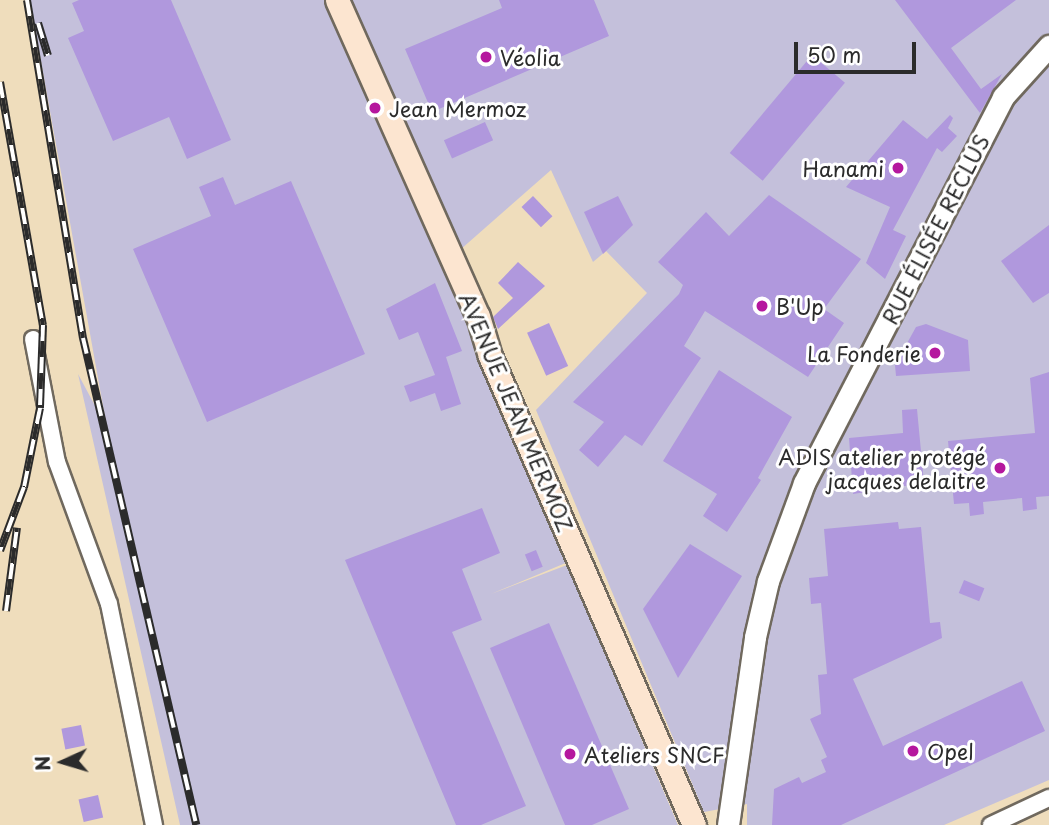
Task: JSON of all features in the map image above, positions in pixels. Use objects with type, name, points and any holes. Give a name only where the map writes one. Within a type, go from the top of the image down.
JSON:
[{"type":"main road","name":"AVENUE JEAN MERMOZ","points":[[337,0],[478,316],[490,356],[694,825]]},
{"type":"street","name":"RUE ÉLISÉE RECLUS","points":[[728,825],[755,636],[768,581],[804,482],[1003,97],[1049,46]]},
{"type":"street","points":[[33,339],[57,462],[109,604],[154,825]]},
{"type":"street","points":[[991,825],[1049,798]]},
{"type":"shaded area","points":[[30,0],[1049,0],[1049,780],[944,825],[747,825],[747,804],[704,812],[536,410],[647,293],[606,251],[593,262],[551,170],[452,257],[580,557],[491,594],[567,565],[678,825],[180,825],[78,374],[107,428]]},
{"type":"building","points":[[79,0],[171,0],[231,140],[187,159],[169,117],[113,141],[68,38],[84,31],[72,3]]},
{"type":"building","name":"Véolia","points":[[499,0],[594,0],[609,36],[432,112],[405,49],[502,8]]},
{"type":"building","points":[[895,0],[1016,0],[951,48],[981,89],[1002,74],[980,113]]},
{"type":"building","points":[[812,55],[845,83],[763,181],[730,153]]},
{"type":"building","points":[[950,115],[953,118],[948,128],[957,136],[942,152],[937,148],[893,230],[906,236],[885,279],[866,263],[890,207],[846,187],[903,120],[927,139]]},
{"type":"building","points":[[485,122],[493,140],[452,159],[444,140]]},
{"type":"building","points":[[223,177],[235,205],[291,181],[365,354],[207,422],[133,249],[211,216],[199,187]]},
{"type":"building","points":[[769,195],[861,259],[824,309],[844,323],[808,377],[705,311],[684,346],[701,358],[642,446],[625,435],[598,467],[579,450],[604,422],[573,402],[679,294],[683,285],[658,262],[706,212],[729,236]]},
{"type":"building","points":[[533,196],[552,216],[541,227],[521,207]]},
{"type":"building","points":[[618,196],[633,225],[603,254],[584,212]]},
{"type":"building","points":[[1049,225],[1049,293],[1033,303],[1001,261]]},
{"type":"building","points":[[518,262],[545,286],[498,329],[493,317],[513,298],[498,283]]},
{"type":"building","points":[[435,283],[462,351],[446,357],[461,404],[441,411],[435,393],[410,402],[404,386],[435,375],[418,332],[399,340],[386,309]]},
{"type":"building","points":[[549,323],[568,366],[546,376],[527,333]]},
{"type":"building","name":"La Fonderie","points":[[926,324],[968,340],[970,371],[896,376],[895,365],[916,327]]},
{"type":"building","points":[[719,370],[792,417],[758,478],[761,480],[727,532],[703,516],[717,494],[663,461]]},
{"type":"building","name":"ADIS atelier protégé jacques delaitre","points":[[1049,372],[1049,496],[1036,497],[1037,509],[1023,511],[1022,498],[983,502],[984,514],[970,516],[969,503],[954,504],[948,441],[1035,433],[1030,378]]},
{"type":"building","points":[[917,409],[924,483],[853,494],[849,438],[903,433],[902,410]]},
{"type":"building","points":[[482,508],[500,553],[462,569],[482,620],[452,632],[526,806],[481,825],[456,825],[345,560]]},
{"type":"building","points":[[898,522],[899,529],[921,527],[930,623],[940,622],[942,638],[853,679],[883,746],[1022,681],[1045,731],[841,825],[772,825],[774,789],[799,777],[802,783],[826,772],[821,760],[827,757],[810,719],[821,714],[818,675],[827,674],[821,603],[811,604],[809,578],[828,576],[824,529]]},
{"type":"building","points":[[690,544],[742,576],[678,678],[643,609]]},
{"type":"building","points":[[536,550],[543,567],[532,571],[525,554]]},
{"type":"building","points":[[964,580],[984,588],[979,601],[959,593]]},
{"type":"building","name":"Ateliers SNCF","points":[[549,623],[629,809],[592,825],[565,825],[490,648]]},
{"type":"building","points":[[81,725],[85,746],[65,749],[61,729]]},
{"type":"building","points":[[98,795],[103,817],[84,822],[79,799]]},
{"type":"railway","points":[[27,0],[83,338],[196,825]]},
{"type":"railway","points":[[38,23],[48,55]]},
{"type":"railway","points":[[0,82],[43,325],[40,408],[24,487],[0,551]]},
{"type":"railway","points":[[6,611],[17,528]]},
{"type":"place","name":"Véolia","points":[[486,57]]},
{"type":"place","name":"Jean Mermoz","points":[[375,108]]},
{"type":"place","name":"Hanami","points":[[898,168]]},
{"type":"place","name":"B'Up","points":[[762,306]]},
{"type":"place","name":"La Fonderie","points":[[935,353]]},
{"type":"place","name":"ADIS atelier protégé jacques delaitre","points":[[1000,468]]},
{"type":"place","name":"Opel","points":[[913,751]]},
{"type":"place","name":"Ateliers SNCF","points":[[570,754]]}]
